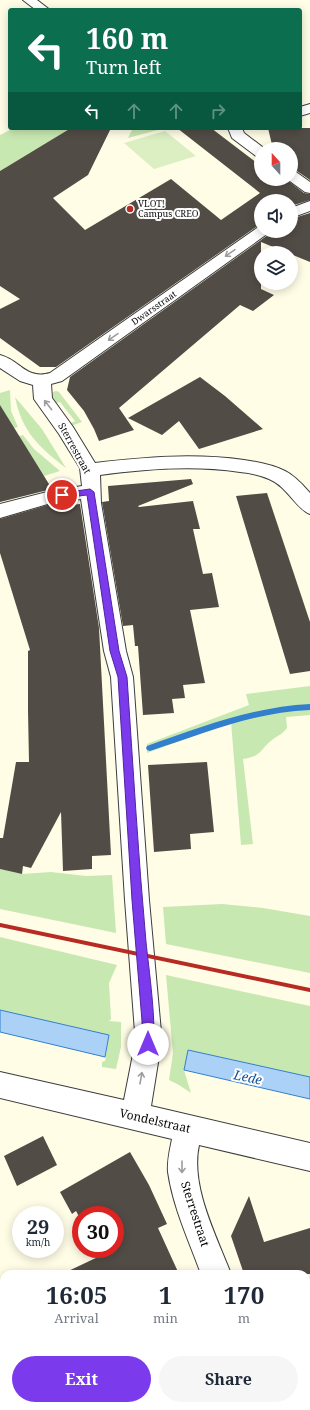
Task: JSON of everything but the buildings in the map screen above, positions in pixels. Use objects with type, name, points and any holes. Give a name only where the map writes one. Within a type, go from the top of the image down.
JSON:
[{"type":"street","points":[[29,0],[41,8]]},
{"type":"street","points":[[236,132],[251,130]]},
{"type":"street","points":[[236,132],[254,147]]},
{"type":"street","points":[[298,180],[310,189]]},
{"type":"street","points":[[298,210],[310,206]]},
{"type":"street","name":"Dwarsstraat","points":[[42,381],[61,374],[254,237]]},
{"type":"street","points":[[0,360],[27,379],[42,381]]},
{"type":"street","name":"Sterrestraat","points":[[42,381],[44,399],[67,431],[90,481],[115,651],[122,677],[137,900],[148,1021],[148,1044],[134,1116]]},
{"type":"street","points":[[0,511],[51,497],[90,481],[181,460],[237,465],[273,472],[282,477],[304,498],[310,507]]},
{"type":"street","name":"Vondelstraat","points":[[0,1085],[310,1157]]},
{"type":"street","name":"Sterrestraat","points":[[188,1129],[183,1153],[182,1171],[190,1203],[215,1270]]},
{"type":"green space","points":[[10,130],[68,130],[0,171],[0,135]]},
{"type":"green space","points":[[132,130],[157,130],[128,138]]},
{"type":"green space","points":[[165,131],[196,156],[154,169],[124,143]]},
{"type":"green space","points":[[10,390],[11,411],[18,427],[14,428],[0,406],[0,393]]},
{"type":"green space","points":[[53,392],[59,392],[82,422],[71,426],[69,424],[75,421],[60,402],[56,403],[53,399]]},
{"type":"green space","points":[[15,397],[42,429],[66,468],[40,446],[33,438],[22,420]]},
{"type":"green space","points":[[23,435],[34,449],[60,471],[44,476],[19,436]]},
{"type":"green space","points":[[310,686],[310,715],[286,717],[287,728],[284,732],[272,740],[258,754],[243,759],[253,844],[241,845],[231,722],[147,753],[147,744],[249,705],[246,694]]},
{"type":"green space","points":[[0,869],[22,874],[51,872],[86,876],[112,875],[116,933],[0,909]]},
{"type":"green space","points":[[222,904],[263,908],[310,916],[310,973],[166,944],[163,907]]},
{"type":"green space","points":[[0,937],[117,965],[109,983],[111,1019],[109,1021],[121,1022],[121,1047],[116,1069],[102,1067],[102,1062],[105,1061],[109,1035],[0,1010]]},
{"type":"green space","points":[[166,975],[310,1006],[310,1077],[188,1050],[184,1070],[191,1093],[169,1080],[173,1053]]},
{"type":"water","points":[[0,1010],[109,1035],[105,1057],[0,1032]]},
{"type":"water","name":"Lede","points":[[188,1050],[310,1077],[310,1099],[184,1070]]},
{"type":"waterway","points":[[150,748],[209,727],[249,715],[289,708],[310,707]]},
{"type":"railway","points":[[0,925],[310,990]]},
{"type":"place","name":"VLOT! Campus CREO","points":[[130,209]]},
{"type":"route","points":[[62,495],[90,492],[115,651],[122,677],[137,900],[148,1021],[148,1044]]}]
